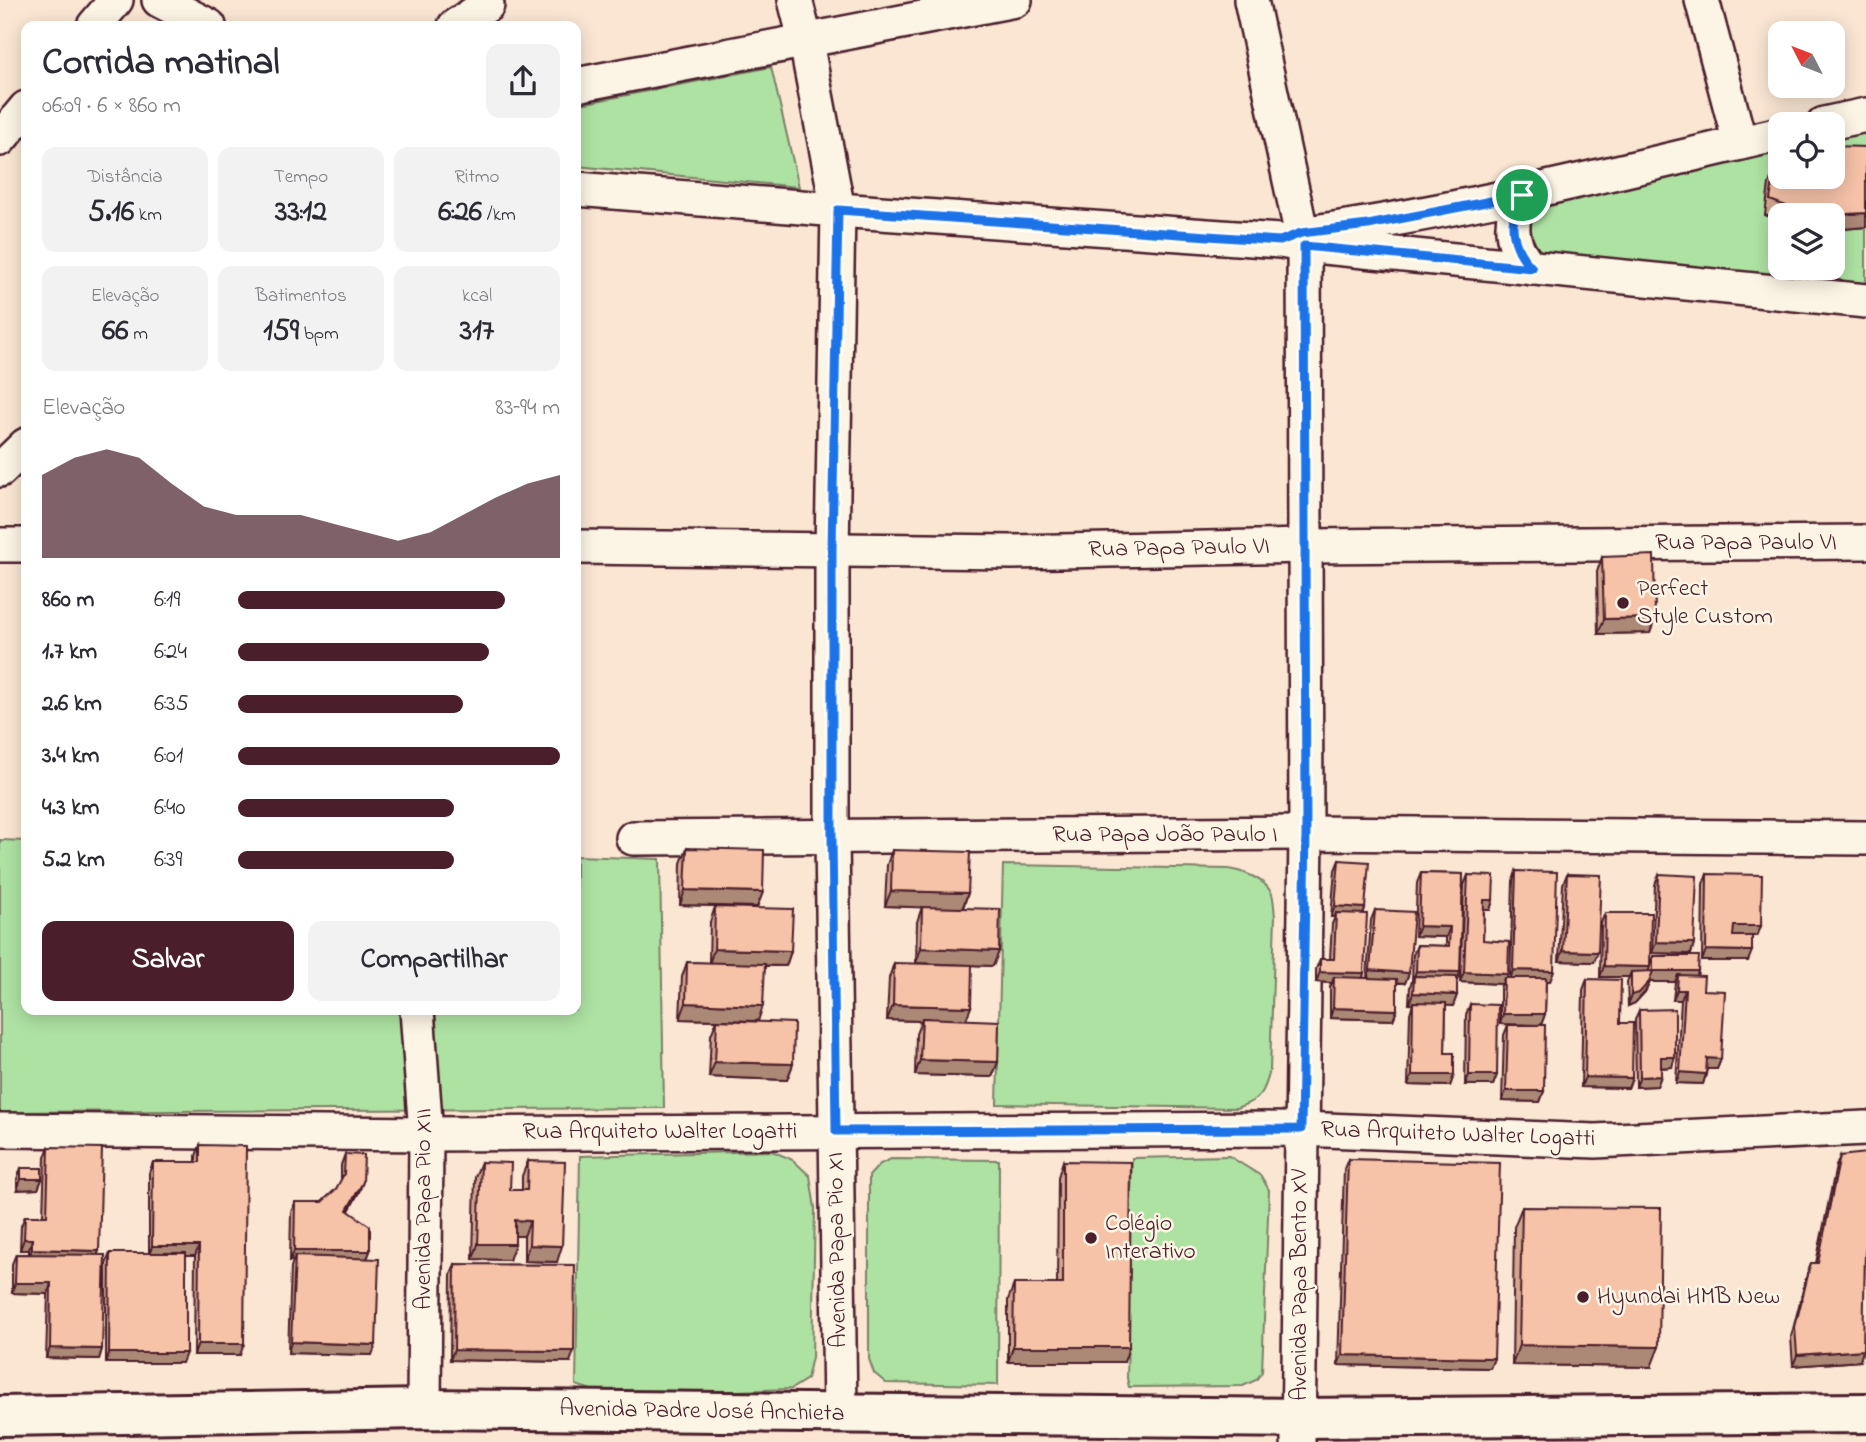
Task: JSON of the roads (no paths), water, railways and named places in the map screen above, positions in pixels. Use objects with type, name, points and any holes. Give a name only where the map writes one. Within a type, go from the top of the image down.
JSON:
[{"type":"main road","name":"Avenida Padre José Anchieta","points":[[0,1416],[425,1409],[840,1413],[1298,1430],[1866,1413]]},
{"type":"street","points":[[98,21],[116,0]]},
{"type":"street","points":[[159,0],[199,21]]},
{"type":"street","name":"Avenida Papa Pio XI","points":[[795,0],[806,42],[838,210],[832,551],[832,837],[840,1413]]},
{"type":"street","points":[[581,84],[1015,0]]},
{"type":"street","name":"Avenida Papa Bento XV","points":[[1251,0],[1295,240],[1305,546],[1306,833],[1298,1430]]},
{"type":"street","points":[[1702,0],[1740,143]]},
{"type":"street","points":[[464,21],[484,10]]},
{"type":"street","points":[[0,139],[21,114]]},
{"type":"street","points":[[1845,120],[1866,115]]},
{"type":"street","points":[[1295,240],[1522,195],[1768,137]]},
{"type":"street","points":[[581,189],[838,210],[1295,240],[1532,268],[1866,301]]},
{"type":"street","points":[[1522,195],[1515,211],[1512,229],[1516,247],[1532,268]]},
{"type":"street","points":[[0,470],[21,450]]},
{"type":"street","name":"Rua Papa Paulo VI","points":[[581,547],[1012,552],[1305,546],[1866,542]]},
{"type":"street","points":[[0,545],[21,545]]},
{"type":"street","name":"Rua Papa João Paulo I","points":[[633,838],[1306,833],[1866,838]]},
{"type":"street","name":"Avenida Papa Pio XII","points":[[417,1015],[426,1133],[425,1409]]},
{"type":"street","name":"Rua Arquiteto Walter Logatti","points":[[0,1130],[426,1133],[1301,1129],[1595,1141],[1866,1128]]},
{"type":"place","name":"Perfect Style Custom","points":[[1623,603]]},
{"type":"place","name":"Colégio Interativo","points":[[1091,1238]]},
{"type":"place","name":"Hyundai HMB New","points":[[1583,1297]]}]
